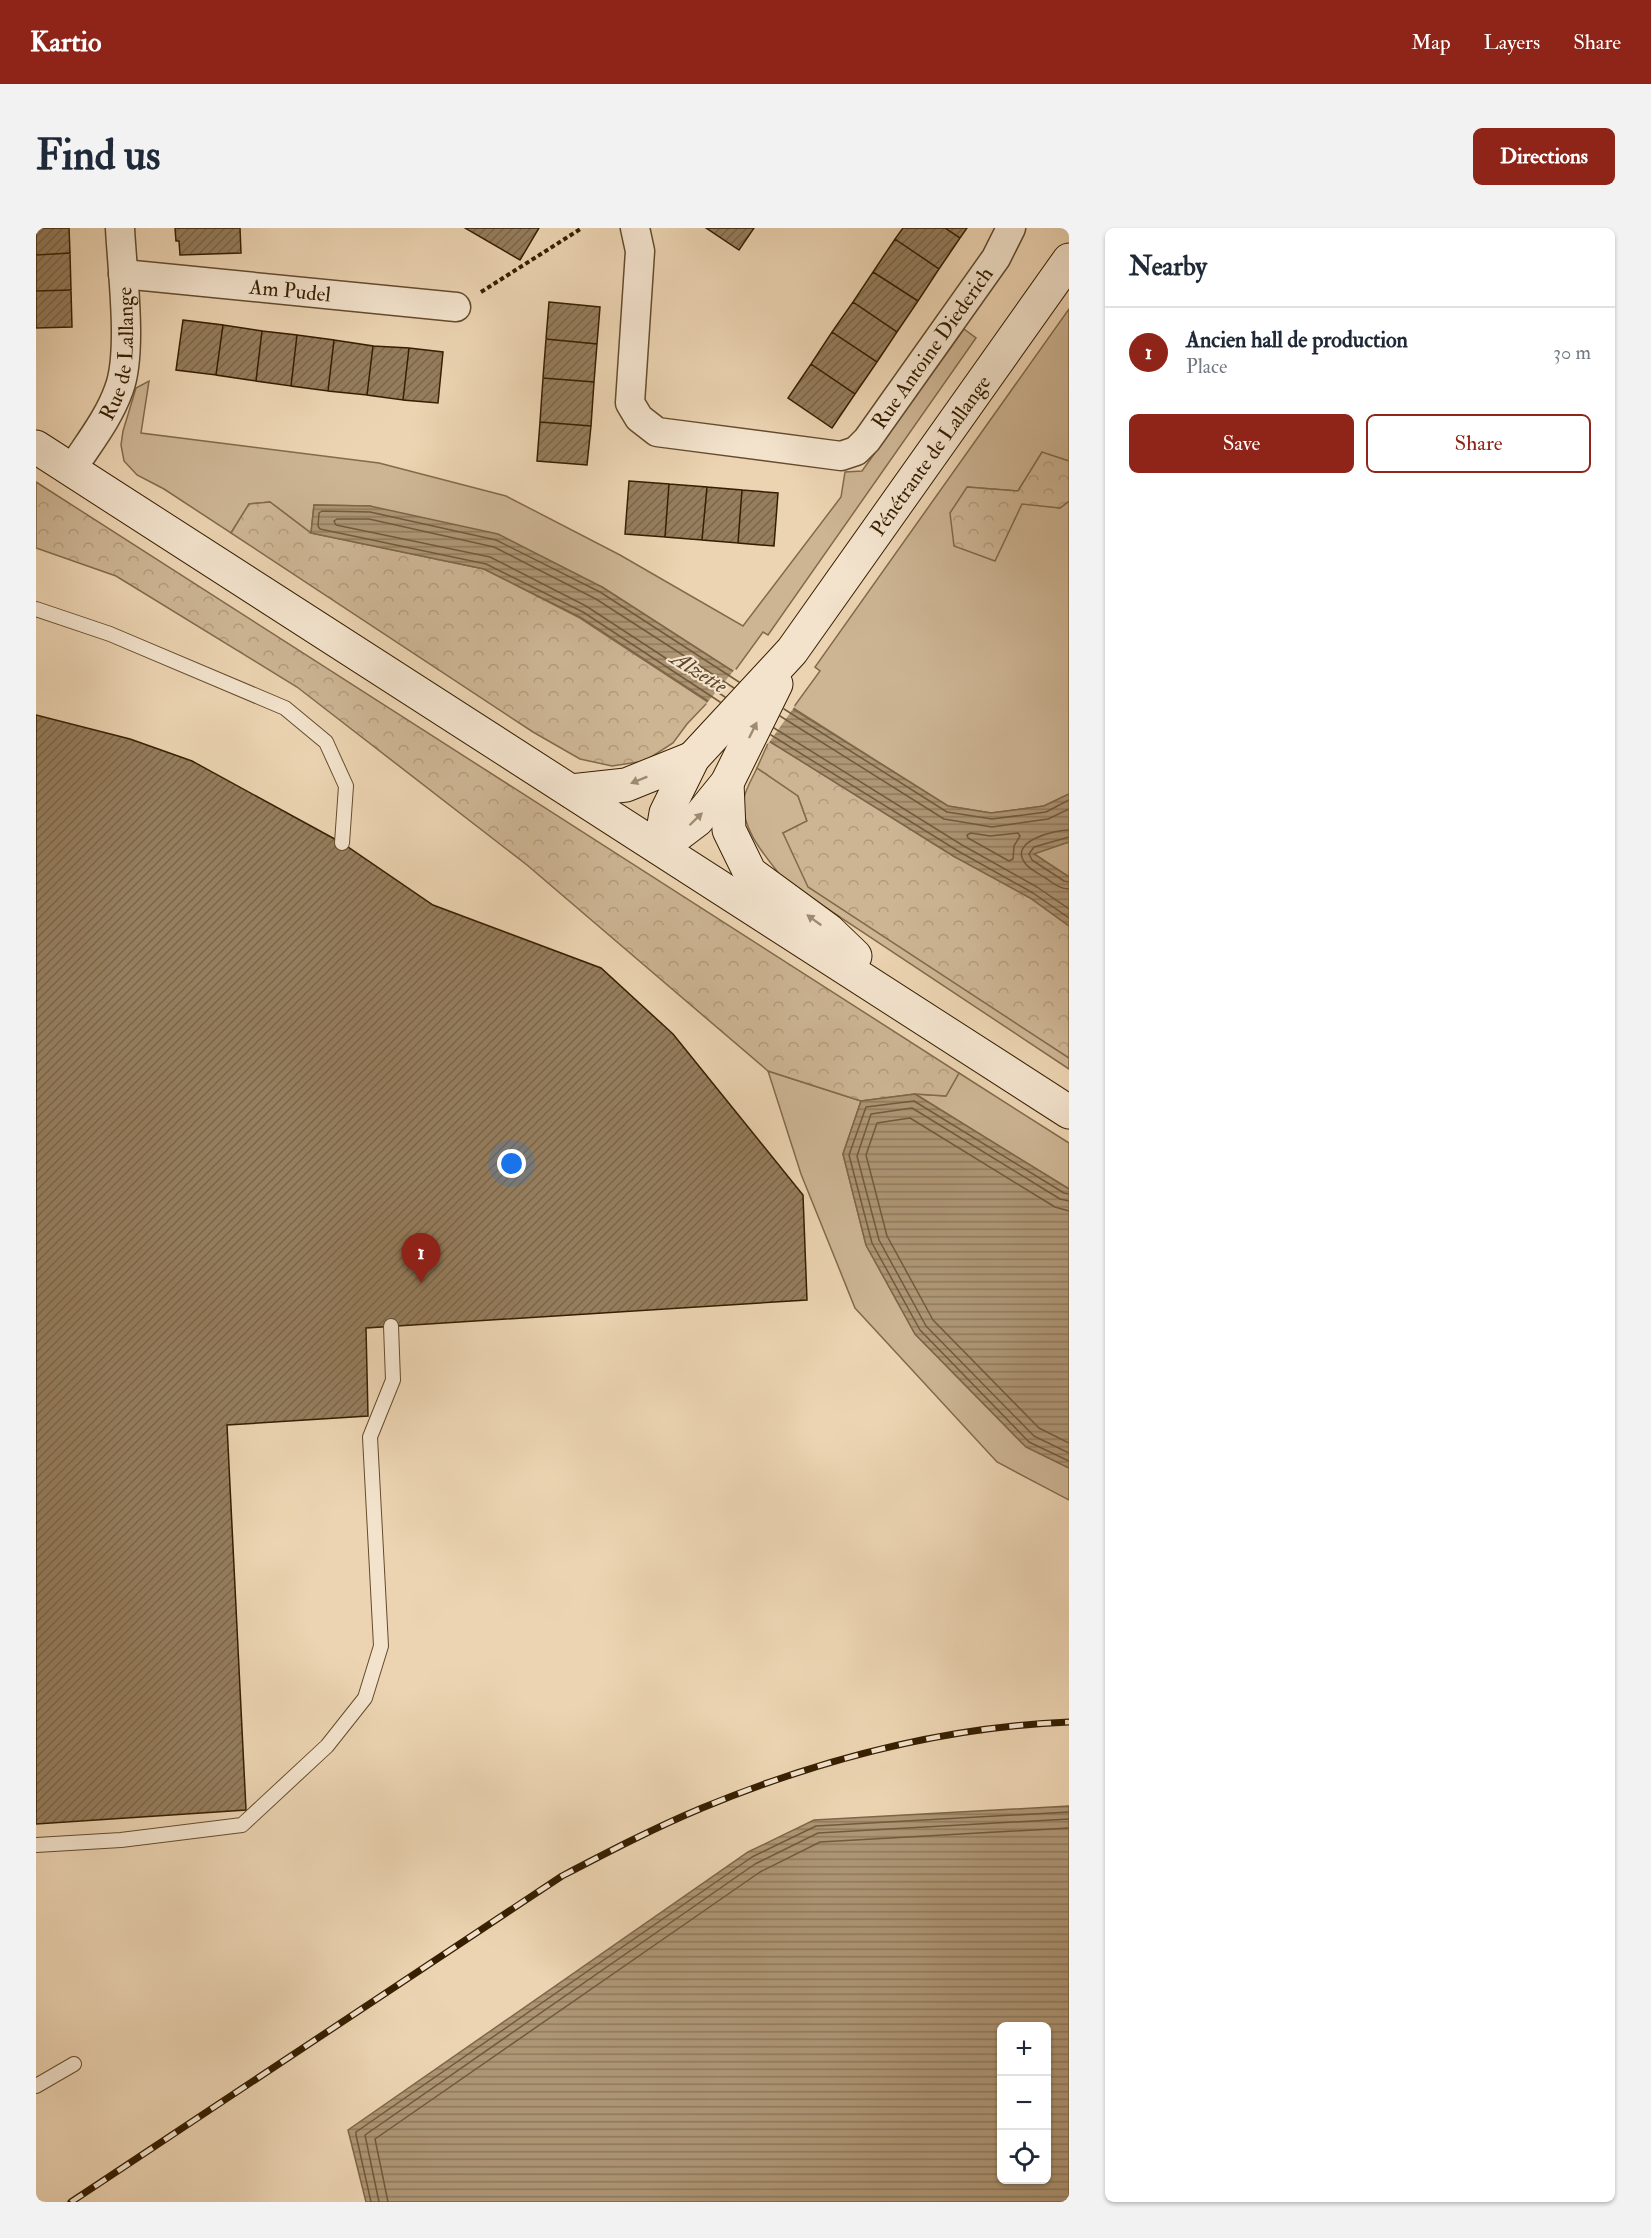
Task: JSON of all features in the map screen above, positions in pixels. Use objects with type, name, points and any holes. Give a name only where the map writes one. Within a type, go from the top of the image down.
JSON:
[{"type":"main road","name":"Pénétrante de Lallange","points":[[660,848],[666,813],[693,758],[792,651],[1069,260]]},
{"type":"main road","points":[[36,447],[1069,1112]]},
{"type":"main road","name":"Pénétrante de Lallange","points":[[660,848],[697,820],[727,783],[792,651]]},
{"type":"main road","name":"Pénétrante de Lallange","points":[[571,791],[626,785],[693,758]]},
{"type":"main road","name":"Pénétrante de Lallange","points":[[727,783],[729,830],[750,873],[828,930],[919,1016]]},
{"type":"street","name":"Rue de Lallange","points":[[72,470],[120,389],[126,352],[120,228]]},
{"type":"street","name":"Rue Antoine Diederich","points":[[635,228],[640,251],[630,403],[639,418],[657,432],[841,456],[856,451],[867,440],[996,258],[1011,228]]},
{"type":"street","name":"Am Pudel","points":[[123,274],[456,307]]},
{"type":"lane","points":[[36,609],[110,634],[285,708],[326,742],[346,786],[342,843]]},
{"type":"lane","points":[[36,1845],[121,1840],[242,1825],[327,1746],[365,1698],[381,1646],[370,1437],[393,1380],[391,1326]]},
{"type":"lane","points":[[36,2086],[74,2064]]},
{"type":"path","points":[[456,307],[582,228]]},
{"type":"green space","points":[[1069,309],[1069,461],[1042,453],[1018,491],[967,487],[1022,503],[1060,508],[1069,501],[1069,794],[1044,806],[991,813],[948,806],[793,708],[820,671],[815,667]]},
{"type":"green space","points":[[964,329],[976,338],[768,635],[763,632],[734,672],[602,587],[370,506],[314,505],[311,533],[270,502],[249,504],[231,533],[164,489],[137,475],[124,461],[121,445],[136,388],[149,381],[141,433],[379,463],[506,496],[620,555],[743,626],[841,497],[845,472],[862,471]]},
{"type":"green space","points":[[1042,452],[1069,461],[1069,501],[1060,508],[1022,504],[995,561],[954,546],[950,513],[967,487],[1018,491]]},
{"type":"green space","points":[[36,482],[959,1073],[946,1096],[915,1094],[861,1101],[768,1071],[527,865],[297,687],[116,576],[36,548]]},
{"type":"green space","points":[[270,502],[311,533],[484,569],[580,618],[708,702],[673,743],[645,761],[612,766],[580,759],[533,732],[231,533],[249,504]]},
{"type":"green space","points":[[769,741],[955,857],[1069,891],[1069,1058],[808,887],[783,833],[807,821],[798,796],[757,768]]},
{"type":"green space","points":[[757,768],[798,796],[807,821],[783,833],[1069,1058],[1069,1069],[784,880],[756,842],[746,820],[744,798]]},
{"type":"green space","points":[[1069,842],[1069,877],[1033,853]]},
{"type":"green space","points":[[768,1071],[861,1101],[843,1154],[866,1245],[915,1334],[1026,1447],[1069,1468],[1069,1500],[997,1462],[855,1308],[801,1174]]},
{"type":"green space","points":[[959,1073],[1069,1143],[1069,1189],[915,1094],[946,1096]]},
{"type":"water","name":"Alzette","points":[[314,505],[370,506],[498,534],[602,587],[948,806],[991,813],[1044,806],[1069,794],[1069,842],[1034,854],[1069,877],[1069,926],[1030,898],[955,857],[769,741],[580,617],[484,569],[311,533]]},
{"type":"water","points":[[915,1094],[1069,1189],[1069,1468],[1026,1447],[915,1334],[866,1245],[843,1154],[861,1101]]},
{"type":"water","points":[[1069,1806],[1069,2202],[366,2202],[348,2130],[748,1852],[814,1820]]},
{"type":"pier","points":[[735,669],[795,706],[768,744],[706,704]]},
{"type":"building","points":[[36,228],[69,228],[70,253],[36,255]]},
{"type":"building","points":[[175,228],[240,228],[241,253],[180,255]]},
{"type":"building","points":[[465,228],[539,228],[520,260]]},
{"type":"building","points":[[706,228],[754,228],[739,250]]},
{"type":"building","points":[[903,228],[945,228],[960,238],[939,269],[895,239]]},
{"type":"building","points":[[945,228],[967,228],[960,238]]},
{"type":"building","points":[[895,239],[939,269],[918,301],[873,272]]},
{"type":"building","points":[[70,253],[71,290],[36,291],[36,255]]},
{"type":"building","points":[[873,272],[918,301],[897,332],[853,302]]},
{"type":"building","points":[[71,290],[72,327],[36,328],[36,291]]},
{"type":"building","points":[[549,302],[600,307],[597,344],[546,339]]},
{"type":"building","points":[[853,302],[897,332],[877,362],[832,332]]},
{"type":"building","points":[[183,320],[223,325],[216,375],[176,370]]},
{"type":"building","points":[[223,325],[262,331],[256,381],[216,375]]},
{"type":"building","points":[[262,331],[297,335],[291,386],[256,381]]},
{"type":"building","points":[[832,332],[877,362],[855,394],[811,364]]},
{"type":"building","points":[[297,335],[334,340],[328,391],[291,386]]},
{"type":"building","points":[[546,339],[597,344],[594,382],[543,378]]},
{"type":"building","points":[[334,340],[373,346],[367,395],[328,391]]},
{"type":"building","points":[[373,346],[409,348],[403,400],[367,395]]},
{"type":"building","points":[[409,348],[443,352],[438,403],[403,400]]},
{"type":"building","points":[[811,364],[855,394],[832,428],[788,398]]},
{"type":"building","points":[[543,378],[594,382],[591,426],[540,422]]},
{"type":"building","points":[[540,422],[591,426],[587,465],[537,461]]},
{"type":"building","points":[[629,481],[669,484],[665,537],[625,534]]},
{"type":"building","points":[[669,484],[707,487],[702,540],[665,537]]},
{"type":"building","points":[[707,487],[742,490],[738,543],[702,540]]},
{"type":"building","points":[[742,490],[778,493],[774,546],[738,543]]},
{"type":"building","points":[[36,715],[130,739],[192,761],[342,843],[433,905],[601,968],[673,1034],[803,1195],[807,1300],[366,1328],[368,1416],[227,1425],[246,1810],[36,1824]]},
{"type":"railway","points":[[71,2202],[562,1876],[649,1832],[746,1791],[836,1761],[928,1739],[975,1731],[1069,1722]]},
{"type":"place","name":"Ancien hall de production","points":[[421,1283]]}]
